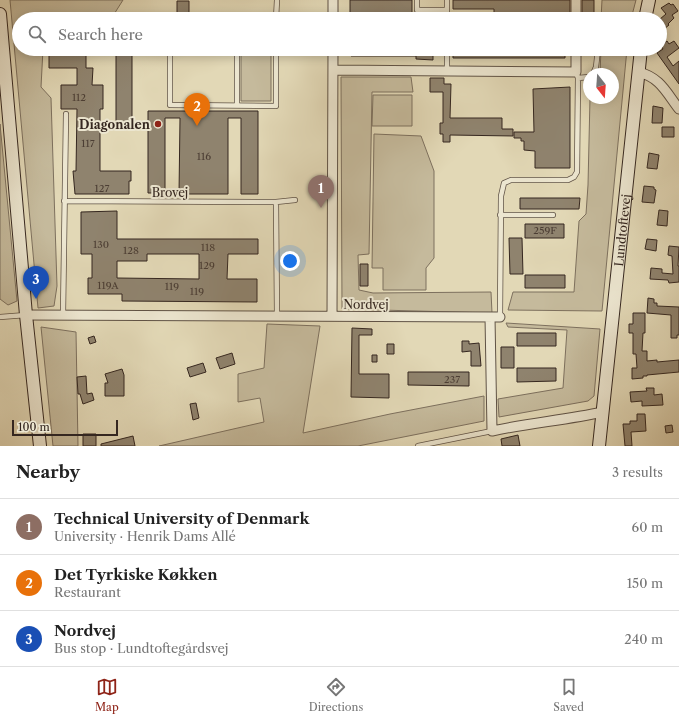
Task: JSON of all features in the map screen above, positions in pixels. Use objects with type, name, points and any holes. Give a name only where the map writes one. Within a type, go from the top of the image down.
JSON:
[{"type":"street","points":[[333,0],[333,12]]},
{"type":"street","points":[[576,0],[576,12]]},
{"type":"street","points":[[646,12],[649,0]]},
{"type":"street","points":[[0,14],[26,315],[40,446]]},
{"type":"street","points":[[332,316],[333,56]]},
{"type":"street","points":[[333,70],[447,70],[577,75],[576,56]]},
{"type":"street","name":"Lundtoftevej","points":[[599,446],[640,56]]},
{"type":"street","points":[[638,72],[647,74],[657,80],[679,109]]},
{"type":"street","name":"Nordvej","points":[[26,315],[500,317]]},
{"type":"street","points":[[490,317],[492,431],[521,425],[566,420],[603,412]]},
{"type":"lane","points":[[276,0],[276,12]]},
{"type":"lane","points":[[417,0],[417,10],[447,10],[447,0]]},
{"type":"lane","points":[[170,56],[170,105],[276,106],[276,56]]},
{"type":"lane","points":[[237,56],[237,105]]},
{"type":"lane","points":[[447,56],[447,70]]},
{"type":"lane","points":[[596,68],[597,56]]},
{"type":"lane","points":[[500,317],[500,196],[504,183],[511,180],[568,180],[574,177],[577,172],[577,75],[583,76]]},
{"type":"lane","points":[[63,315],[66,114]]},
{"type":"lane","name":"Brovej","points":[[64,201],[276,202],[296,200]]},
{"type":"lane","points":[[276,202],[277,316]]},
{"type":"lane","points":[[500,215],[553,215]]},
{"type":"lane","points":[[0,316],[26,315]]},
{"type":"lane","points":[[418,446],[492,431]]},
{"type":"shaded area","points":[[10,0],[123,0],[115,12],[12,12],[12,22]]},
{"type":"shaded area","points":[[602,0],[636,0],[633,12],[601,12]]},
{"type":"shaded area","points":[[15,56],[43,56],[41,87],[51,98],[57,286],[54,306],[38,308]]},
{"type":"shaded area","points":[[241,56],[271,56],[271,101],[241,101]]},
{"type":"shaded area","points":[[601,56],[626,56],[602,311],[508,310],[513,292],[574,292],[579,221],[586,214],[590,104],[619,104],[619,68],[600,68]]},
{"type":"shaded area","points":[[341,77],[411,77],[413,92],[372,92],[369,254],[358,255],[359,290],[373,293],[491,292],[492,313],[342,309]]},
{"type":"shaded area","points":[[373,95],[412,95],[412,126],[372,126]]},
{"type":"shaded area","points":[[0,124],[17,301],[8,305],[0,299]]},
{"type":"shaded area","points":[[374,134],[421,136],[434,171],[434,258],[426,268],[426,290],[383,290],[383,268],[372,268]]},
{"type":"shaded area","points":[[506,323],[600,329],[594,396],[588,401],[499,417],[498,399],[563,388],[567,330],[508,327]]},
{"type":"shaded area","points":[[267,324],[320,326],[303,433],[484,396],[484,421],[358,446],[159,446],[264,422],[260,398],[238,402],[238,374],[264,368]]},
{"type":"shaded area","points":[[41,327],[76,332],[78,446],[53,446]]},
{"type":"building","points":[[350,0],[412,0],[412,12],[350,12]]},
{"type":"building","points":[[453,0],[570,0],[570,12],[494,12],[494,9],[453,9]]},
{"type":"building","points":[[582,0],[594,0],[594,12],[582,12]]},
{"type":"building","points":[[177,1],[189,1],[189,12],[177,12]]},
{"type":"building","points":[[669,3],[671,5],[673,4],[678,11],[672,15],[674,18],[667,27],[667,12],[664,12],[661,8]]},
{"type":"building","points":[[667,41],[669,44],[674,41],[679,48],[667,57],[673,66],[679,61],[679,84],[659,56],[667,56]]},
{"type":"building","points":[[49,56],[86,56],[86,68],[93,68],[92,85],[103,85],[103,109],[100,109],[100,171],[131,171],[129,194],[75,194],[73,171],[76,171],[77,109],[61,109],[61,85],[77,85],[77,68],[49,68]]},
{"type":"building","points":[[116,56],[132,56],[132,122],[116,122]]},
{"type":"building","points":[[416,56],[433,56],[433,60],[416,59]]},
{"type":"building","points":[[453,56],[565,56],[565,58],[453,58]]},
{"type":"building","points":[[430,78],[444,78],[444,84],[451,84],[450,118],[502,118],[502,129],[513,129],[513,136],[450,135],[450,142],[443,142],[443,134],[440,134],[440,123],[443,123],[443,92],[430,92]]},
{"type":"building","points":[[570,87],[570,168],[535,168],[535,151],[524,150],[524,141],[521,141],[521,138],[514,138],[514,132],[534,132],[533,89]]},
{"type":"building","points":[[653,106],[663,108],[662,123],[652,123]]},
{"type":"building","points":[[148,111],[258,111],[258,194],[241,194],[241,118],[228,118],[228,194],[179,194],[180,118],[165,118],[165,193],[148,193]]},
{"type":"building","points":[[662,127],[674,127],[674,137],[662,137]]},
{"type":"building","points":[[649,153],[659,155],[657,169],[647,168]]},
{"type":"building","points":[[644,186],[654,187],[656,190],[654,203],[642,202]]},
{"type":"building","points":[[520,198],[580,198],[579,209],[520,209]]},
{"type":"building","points":[[659,210],[668,211],[667,226],[657,225]]},
{"type":"building","points":[[117,211],[117,239],[258,239],[258,254],[228,254],[227,279],[257,279],[257,302],[122,301],[122,294],[88,294],[88,278],[92,278],[92,254],[81,254],[81,212]],"holes":[[[147,254],[199,254],[199,279],[117,278],[117,261],[147,261]]]},
{"type":"building","points":[[525,224],[564,224],[564,238],[525,238]]},
{"type":"building","points":[[509,238],[522,238],[523,274],[510,274]]},
{"type":"building","points":[[647,239],[657,240],[656,251],[645,249]]},
{"type":"building","points":[[669,246],[679,247],[679,282],[669,283],[668,280],[650,279],[651,268],[662,269],[662,273],[673,274],[672,256],[668,255]]},
{"type":"building","points":[[360,264],[368,264],[368,286],[360,286]]},
{"type":"building","points":[[525,275],[565,275],[565,288],[525,288]]},
{"type":"building","points":[[648,298],[654,299],[654,303],[657,303],[657,306],[679,307],[679,335],[677,335],[677,338],[671,338],[671,315],[647,313]]},
{"type":"building","points":[[633,313],[645,313],[645,333],[643,333],[642,351],[647,351],[647,361],[657,360],[657,362],[679,360],[679,372],[647,375],[643,376],[643,378],[632,379],[632,368],[637,368],[636,354],[633,354],[633,333],[629,333],[629,324],[633,324]]},
{"type":"building","points":[[352,328],[372,329],[372,335],[359,335],[359,374],[389,374],[389,398],[351,397]]},
{"type":"building","points":[[517,333],[556,333],[556,346],[517,346]]},
{"type":"building","points":[[94,336],[96,342],[90,344],[88,338]]},
{"type":"building","points":[[462,341],[469,341],[469,344],[479,343],[481,366],[471,366],[471,351],[462,352]]},
{"type":"building","points":[[387,344],[394,344],[394,354],[387,354]]},
{"type":"building","points":[[501,347],[514,347],[514,368],[501,368]]},
{"type":"building","points":[[232,353],[235,364],[220,369],[216,358]]},
{"type":"building","points":[[372,355],[377,355],[377,362],[372,362]]},
{"type":"building","points":[[203,363],[206,372],[190,377],[187,368]]},
{"type":"building","points":[[517,368],[556,368],[556,381],[517,382]]},
{"type":"building","points":[[122,369],[124,375],[124,396],[105,396],[105,383],[108,383],[105,374]]},
{"type":"building","points":[[408,372],[469,372],[469,386],[408,385]]},
{"type":"building","points":[[86,376],[87,394],[92,393],[94,400],[83,404],[80,394],[78,394],[77,377]]},
{"type":"building","points":[[646,388],[654,388],[654,395],[662,394],[663,405],[642,406],[642,401],[631,402],[630,392],[647,391]]},
{"type":"building","points":[[196,403],[199,418],[193,420],[190,404]]},
{"type":"building","points":[[637,414],[645,414],[646,431],[631,432],[632,446],[625,446],[623,424],[630,424],[630,421],[637,421]]},
{"type":"building","points":[[672,425],[673,432],[666,433],[665,426]]},
{"type":"building","points":[[83,434],[96,434],[96,446],[83,446]]},
{"type":"building","points":[[518,435],[520,446],[502,446],[501,439]]},
{"type":"building","points":[[133,436],[135,446],[101,446],[101,444]]},
{"type":"place","name":"Diagonalen","points":[[158,124]]},
{"type":"place","name":"Det Tyrkiske Køkken","points":[[197,126]]},
{"type":"place","name":"Technical University of Denmark","points":[[321,208]]},
{"type":"place","name":"Nordvej","points":[[36,299]]}]
